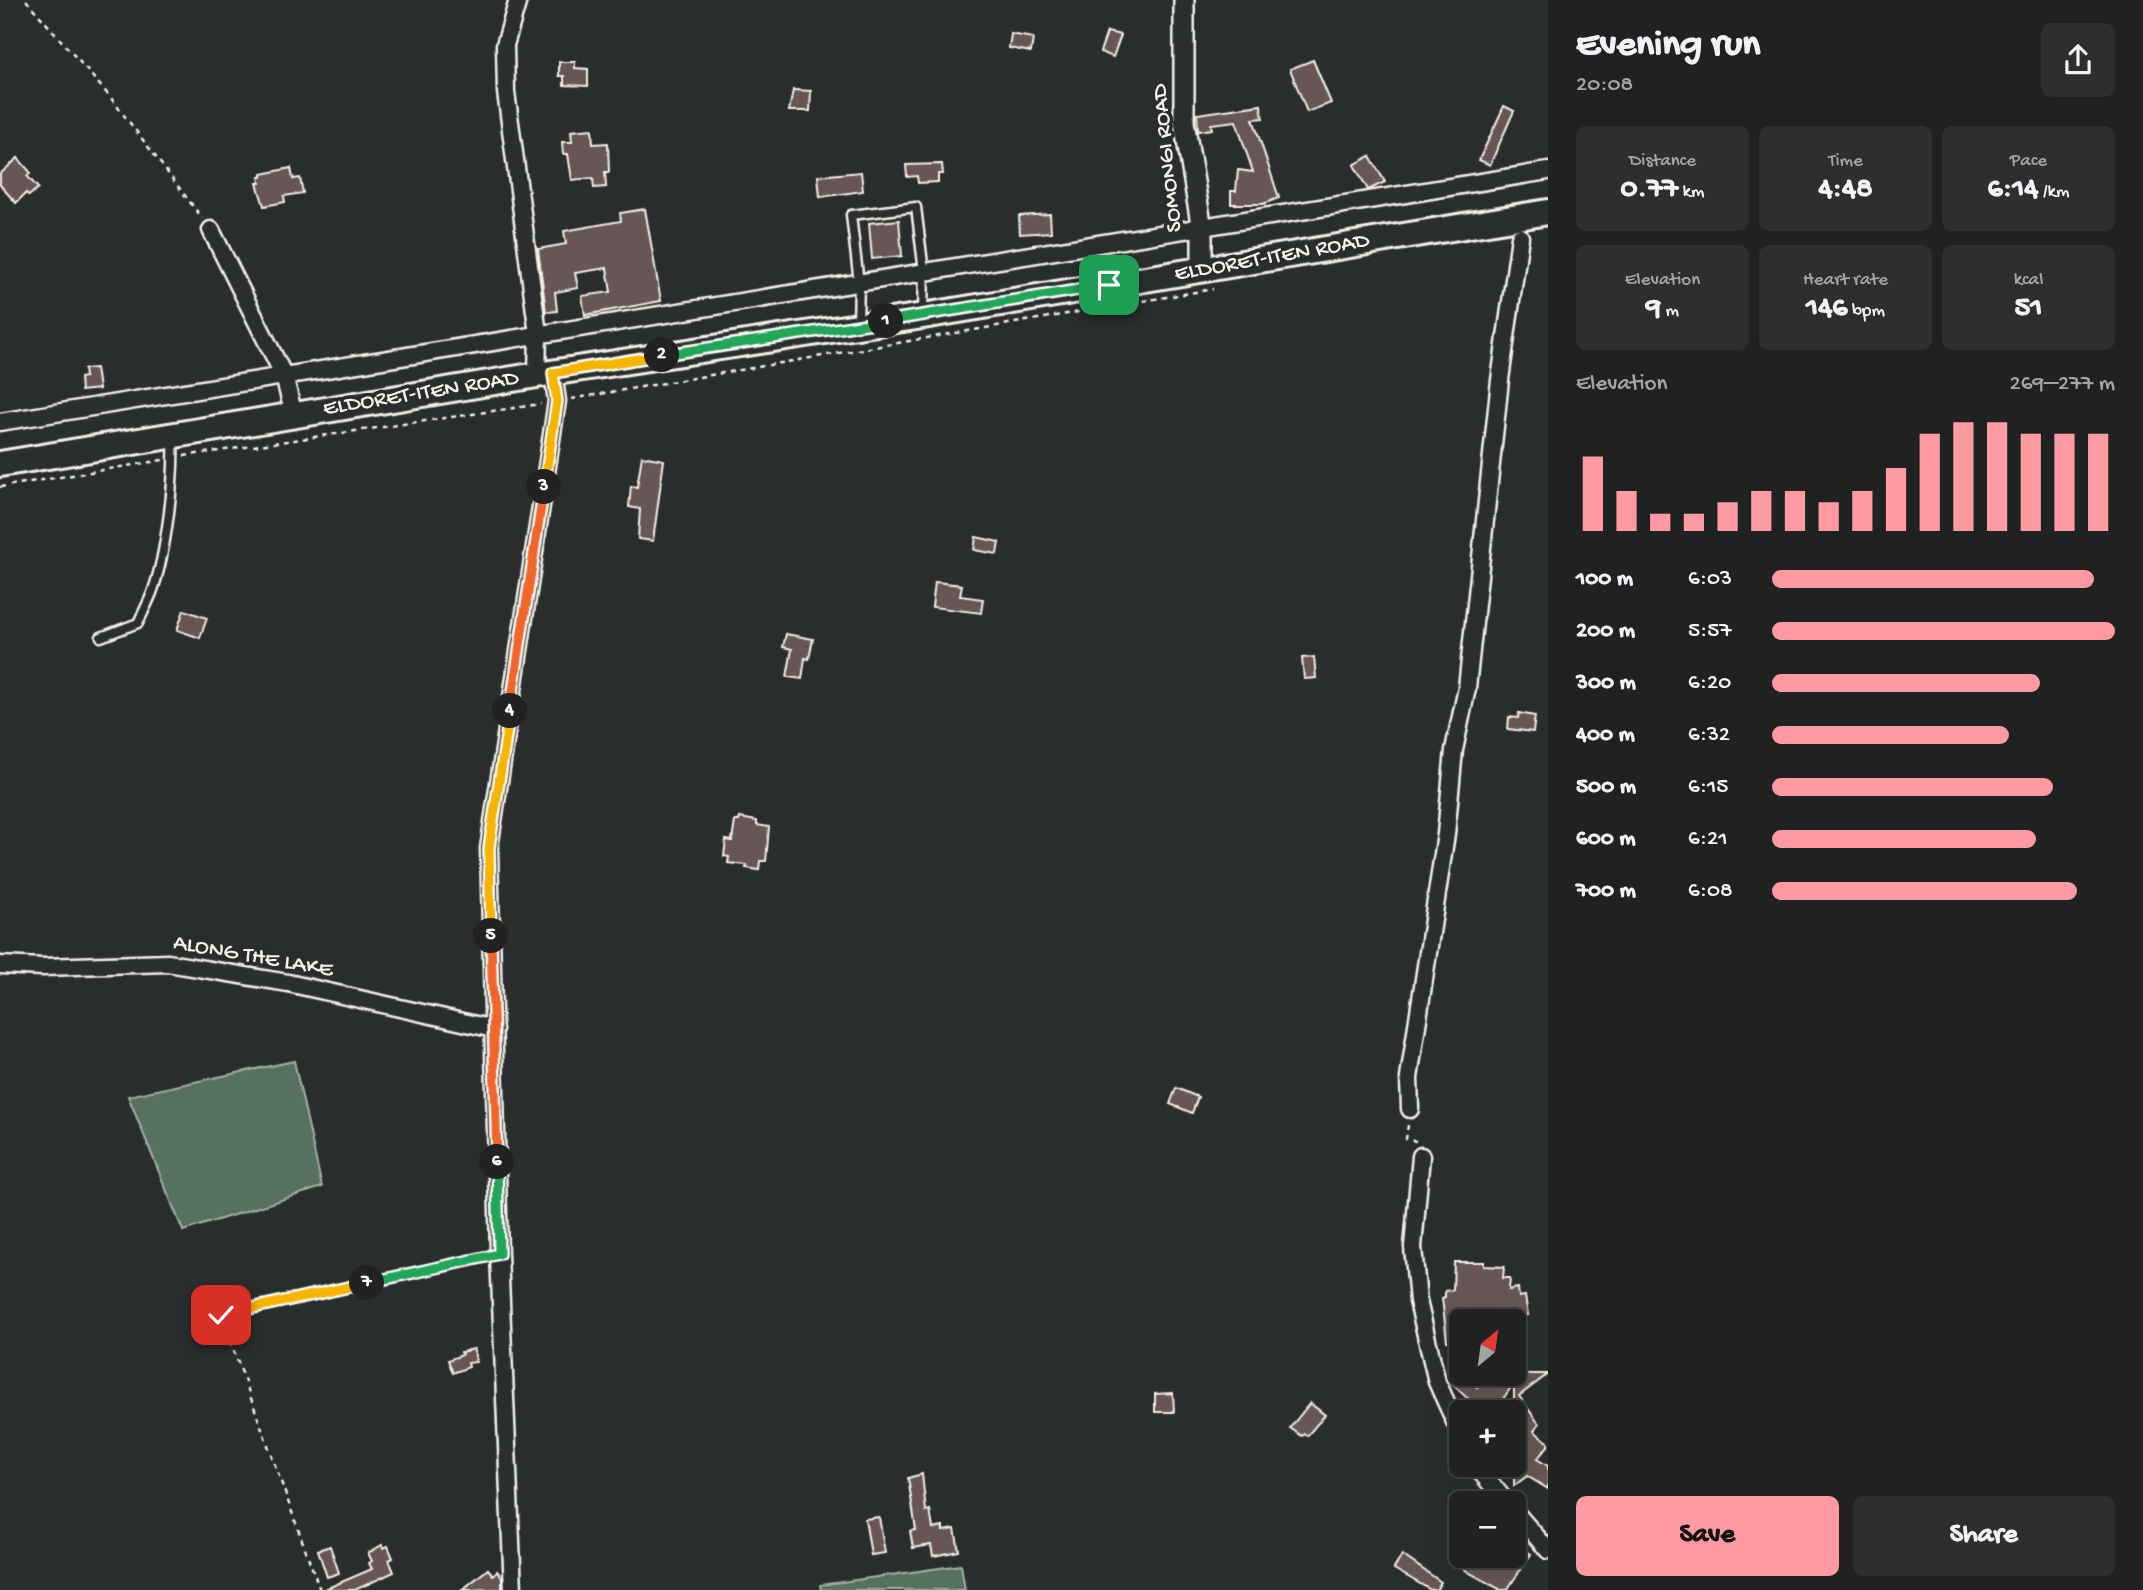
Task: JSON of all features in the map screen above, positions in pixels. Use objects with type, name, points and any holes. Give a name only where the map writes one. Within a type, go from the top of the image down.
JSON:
[{"type":"main road","name":"ELDORET-ITEN ROAD","points":[[0,464],[174,446],[294,415],[858,324],[923,316],[1548,212]]},
{"type":"street","points":[[513,1590],[499,1254],[489,848],[557,401],[545,374],[538,334],[506,92],[505,45],[518,0]]},
{"type":"street","name":"SOMONGI ROAD","points":[[1184,0],[1184,122],[1202,229],[1202,270]]},
{"type":"street","points":[[0,422],[1548,171]]},
{"type":"street","points":[[211,230],[284,376],[294,415]]},
{"type":"street","points":[[1410,1109],[1409,1078],[1446,834],[1454,750],[1467,688],[1500,380],[1520,237]]},
{"type":"street","name":"ALONG THE LAKE","points":[[0,965],[43,967],[168,963],[288,984],[494,1029]]},
{"type":"street","points":[[1420,1156],[1413,1247],[1418,1301],[1437,1381],[1449,1408]]},
{"type":"street","points":[[1485,1477],[1497,1491]]},
{"type":"street","points":[[1526,1524],[1548,1549]]},
{"type":"lane","points":[[858,324],[859,283],[851,215],[916,207],[924,272],[923,316]]},
{"type":"lane","points":[[102,636],[138,623],[153,592],[165,537],[174,446]]},
{"type":"path","points":[[26,0],[111,98],[211,230]]},
{"type":"path","points":[[0,486],[174,446],[557,401],[1221,288]]},
{"type":"path","points":[[1410,1109],[1406,1139],[1423,1143],[1420,1156]]},
{"type":"path","points":[[320,1590],[221,1315],[499,1254]]},
{"type":"green space","points":[[294,1061],[322,1187],[183,1231],[128,1096]]},
{"type":"green space","points":[[961,1565],[965,1590],[821,1590],[820,1585]]},
{"type":"building","points":[[1107,32],[1121,35],[1113,57],[1100,52]]},
{"type":"building","points":[[1011,34],[1033,38],[1031,52],[1009,48]]},
{"type":"building","points":[[1313,60],[1331,103],[1307,112],[1290,69]]},
{"type":"building","points":[[559,62],[575,62],[575,68],[588,69],[588,86],[564,85],[564,76],[559,76]]},
{"type":"building","points":[[793,90],[811,91],[810,111],[789,111]]},
{"type":"building","points":[[1261,105],[1263,118],[1253,119],[1279,198],[1263,204],[1231,204],[1231,191],[1236,191],[1238,170],[1253,172],[1236,121],[1211,124],[1212,129],[1198,131],[1197,114]]},
{"type":"building","points":[[1504,106],[1514,111],[1490,165],[1479,160]]},
{"type":"building","points":[[592,129],[593,144],[608,143],[609,172],[605,172],[606,187],[594,188],[593,178],[572,180],[568,154],[563,154],[562,142],[572,142],[571,131]]},
{"type":"building","points":[[1370,156],[1385,182],[1368,190],[1354,165]]},
{"type":"building","points":[[18,158],[31,173],[27,176],[38,188],[29,196],[26,193],[16,203],[0,185],[0,174]]},
{"type":"building","points":[[942,164],[943,174],[938,174],[938,182],[918,183],[917,176],[907,177],[906,165]]},
{"type":"building","points":[[291,168],[293,179],[300,178],[303,193],[284,196],[285,202],[264,206],[257,183],[260,183],[259,177]]},
{"type":"building","points":[[861,172],[863,191],[820,197],[818,176]]},
{"type":"building","points":[[645,209],[661,301],[585,315],[582,296],[611,292],[607,268],[575,273],[578,288],[555,292],[557,311],[546,312],[538,249],[566,244],[564,231],[621,221],[620,213]]},
{"type":"building","points":[[1050,214],[1051,232],[1020,234],[1019,216]]},
{"type":"building","points":[[899,220],[902,256],[872,259],[869,223]]},
{"type":"building","points":[[96,368],[99,389],[81,391],[80,378],[85,377],[84,369]]},
{"type":"building","points":[[642,456],[664,460],[653,541],[638,539],[640,509],[629,507],[631,486],[637,487]]},
{"type":"building","points":[[976,537],[999,542],[997,554],[974,550]]},
{"type":"building","points":[[935,582],[962,585],[960,596],[983,599],[981,613],[932,607]]},
{"type":"building","points":[[184,610],[207,618],[200,638],[177,630]]},
{"type":"building","points":[[786,634],[813,639],[809,659],[805,658],[802,679],[787,677],[792,649],[783,647]]},
{"type":"building","points":[[1314,657],[1316,678],[1304,679],[1302,658]]},
{"type":"building","points":[[1519,713],[1535,716],[1533,732],[1508,729],[1509,717],[1518,718]]},
{"type":"building","points":[[740,818],[757,821],[757,825],[769,827],[766,861],[760,861],[759,870],[746,868],[747,865],[728,863],[729,857],[724,856],[726,840],[732,841],[735,821]]},
{"type":"building","points":[[1176,1088],[1198,1097],[1192,1113],[1170,1104]]},
{"type":"building","points":[[1454,1262],[1484,1262],[1484,1266],[1504,1267],[1503,1278],[1510,1278],[1509,1290],[1518,1288],[1519,1297],[1525,1296],[1528,1315],[1526,1309],[1449,1309],[1447,1341],[1442,1298],[1445,1297],[1445,1291],[1453,1290]]},
{"type":"building","points":[[474,1349],[476,1362],[468,1363],[469,1367],[453,1373],[448,1360],[462,1355],[461,1352]]},
{"type":"building","points":[[1526,1374],[1548,1374],[1519,1396],[1522,1400],[1514,1400],[1514,1386],[1526,1386]]},
{"type":"building","points":[[1454,1386],[1512,1386],[1502,1400],[1471,1400]]},
{"type":"building","points":[[1173,1393],[1174,1412],[1155,1412],[1155,1394]]},
{"type":"building","points":[[1310,1403],[1325,1415],[1307,1436],[1302,1436],[1290,1428]]},
{"type":"building","points":[[1526,1406],[1539,1424],[1534,1431],[1548,1442],[1548,1446],[1537,1459],[1548,1466],[1548,1489],[1527,1476]]},
{"type":"building","points":[[922,1474],[926,1511],[930,1510],[933,1529],[955,1529],[959,1551],[933,1556],[931,1545],[913,1548],[910,1531],[916,1530],[908,1478]]},
{"type":"building","points":[[1514,1477],[1526,1477],[1514,1486]]},
{"type":"building","points":[[879,1517],[885,1553],[871,1555],[865,1519]]},
{"type":"building","points":[[382,1545],[383,1548],[388,1546],[393,1558],[389,1560],[394,1572],[355,1590],[323,1590],[372,1569],[368,1553]]},
{"type":"building","points":[[330,1546],[339,1573],[327,1577],[318,1550]]},
{"type":"building","points":[[1402,1555],[1441,1582],[1436,1590],[1431,1590],[1394,1569]]},
{"type":"building","points":[[1463,1568],[1522,1568],[1507,1590],[1501,1590]]},
{"type":"building","points":[[488,1569],[493,1575],[497,1571],[502,1577],[502,1589],[462,1590]]},
{"type":"route","points":[[221,1315],[499,1254],[489,848],[557,401],[553,373],[1109,285]]}]
